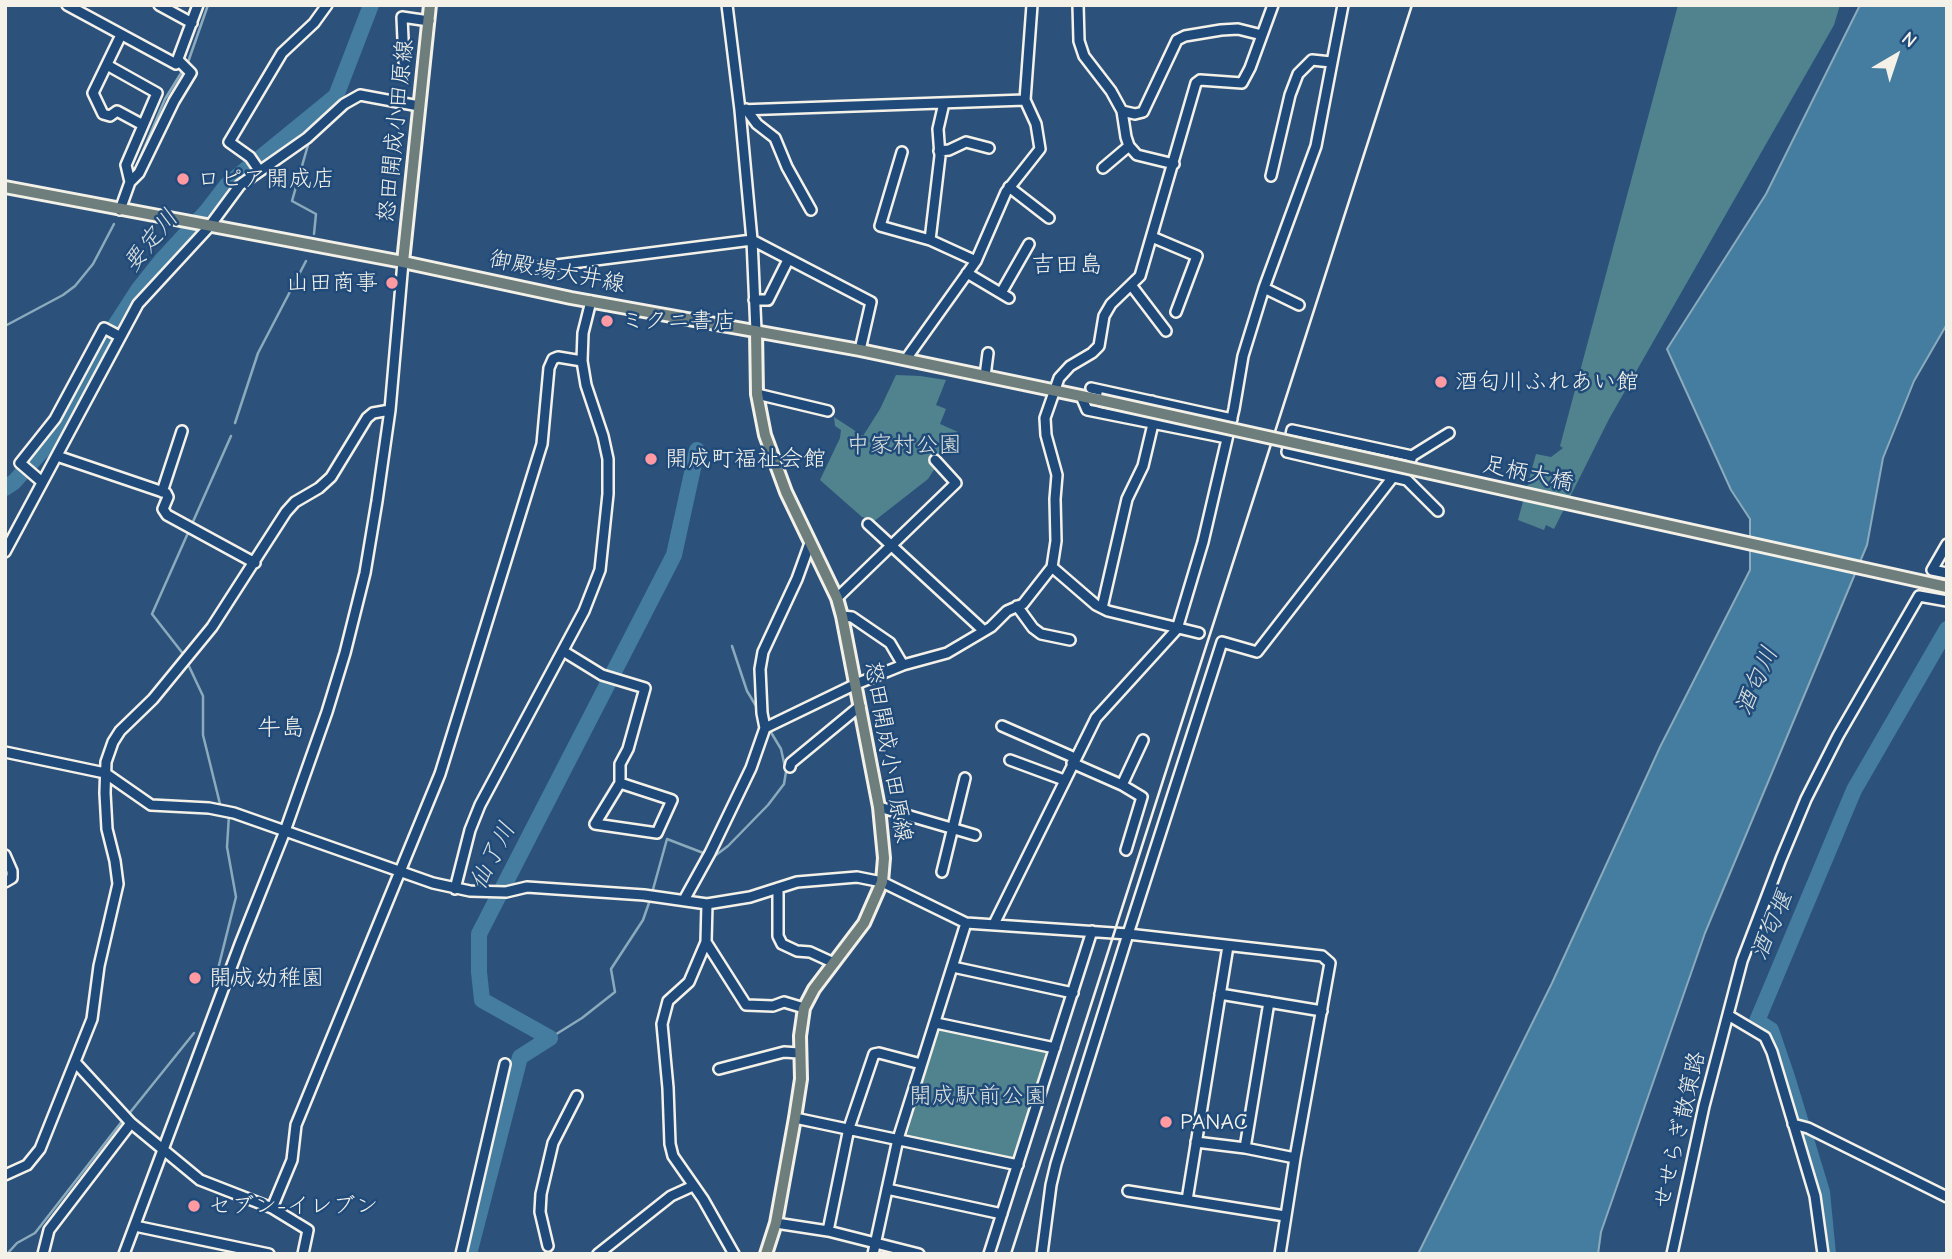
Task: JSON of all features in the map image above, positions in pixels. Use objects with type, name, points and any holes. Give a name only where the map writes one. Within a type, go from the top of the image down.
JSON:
[{"type":"main road","name":"怒田開成小田原線","points":[[403,262],[430,5]]},
{"type":"main road","name":"御殿場大井線","points":[[5,187],[403,262],[591,302],[860,350],[1100,400]]},
{"type":"main road","name":"怒田開成小田原線","points":[[755,331],[757,394],[765,435],[786,492],[842,616],[879,807],[884,858],[882,882],[864,923],[814,989],[804,1008],[796,1118],[776,1223],[766,1254]]},
{"type":"main road","name":"足柄大橋","points":[[1100,400],[1947,587]]},
{"type":"street","points":[[67,5],[176,64],[198,5]]},
{"type":"street","points":[[159,5],[192,23]]},
{"type":"street","points":[[258,168],[250,157],[229,142],[282,53],[314,23],[327,5]]},
{"type":"street","points":[[726,5],[743,109],[755,331]]},
{"type":"street","points":[[906,359],[976,261],[1009,187],[1041,149],[1037,124],[1025,100],[1032,5]]},
{"type":"street","points":[[1078,5],[1079,41],[1084,56],[1111,91],[1122,111],[1129,146],[1137,155],[1174,164]]},
{"type":"street","points":[[765,728],[856,684],[903,665],[947,653],[984,631],[1007,611],[1023,604],[1052,567],[1056,541],[1055,499],[1058,475],[1046,435],[1045,418],[1059,378],[1070,366],[1099,346],[1104,316],[1111,304],[1140,276],[1196,83],[1200,80],[1242,83],[1273,5]]},
{"type":"street","points":[[994,925],[1096,718],[1177,629],[1203,542],[1232,418],[1243,356],[1264,288],[1316,146],[1343,5]]},
{"type":"street","points":[[404,62],[402,17],[429,21]]},
{"type":"street","points":[[1122,111],[1135,114],[1143,111],[1177,40],[1185,36],[1221,30],[1238,29],[1262,35]]},
{"type":"street","points":[[121,35],[93,93],[103,114],[110,116],[117,111],[142,125]]},
{"type":"street","points":[[120,210],[130,182],[139,173],[191,72],[178,60]]},
{"type":"street","points":[[1271,176],[1290,95],[1298,74],[1312,60],[1331,62]]},
{"type":"street","points":[[107,65],[157,93],[126,165],[130,182]]},
{"type":"street","points":[[5,552],[118,336],[138,304],[240,185],[258,168],[307,138],[344,104],[360,95],[419,106]]},
{"type":"street","points":[[743,109],[1025,100]]},
{"type":"street","points":[[930,240],[939,151],[938,128],[944,103]]},
{"type":"street","points":[[743,109],[775,138],[787,167],[811,210]]},
{"type":"street","points":[[939,151],[949,150],[966,142],[989,148]]},
{"type":"street","points":[[1103,168],[1129,146]]},
{"type":"street","points":[[902,152],[880,226],[930,240],[976,261]]},
{"type":"street","points":[[1009,187],[1049,218]]},
{"type":"street","points":[[1152,237],[1197,256],[1176,312]]},
{"type":"street","points":[[533,268],[752,240],[871,302],[860,350]]},
{"type":"street","points":[[967,273],[1005,295],[1029,244]]},
{"type":"street","points":[[754,300],[768,300],[788,260]]},
{"type":"street","points":[[124,1254],[285,831],[345,653],[365,573],[390,410],[403,262]]},
{"type":"street","points":[[1131,285],[1166,331]]},
{"type":"street","points":[[1264,288],[1299,305]]},
{"type":"street","points":[[455,889],[470,830],[480,805],[584,611],[600,570],[608,495],[608,459],[586,385],[582,361],[583,333],[591,302]]},
{"type":"street","points":[[42,482],[20,463],[55,419],[104,328],[118,336]]},
{"type":"street","points":[[985,376],[988,353]]},
{"type":"street","points":[[272,1208],[292,1160],[296,1125],[440,774],[542,444],[549,368],[553,359],[558,357],[582,361]]},
{"type":"street","points":[[1091,388],[1232,418]]},
{"type":"street","points":[[757,394],[828,411]]},
{"type":"street","points":[[1081,396],[1087,410],[1227,438]]},
{"type":"street","points":[[1102,608],[1127,499],[1143,466],[1153,425],[1152,401]]},
{"type":"street","points":[[5,1175],[27,1165],[40,1149],[92,1019],[99,966],[117,889],[116,861],[106,825],[105,774],[109,751],[118,734],[153,699],[212,627],[295,502],[319,488],[331,477],[373,412],[390,410]]},
{"type":"street","points":[[1438,511],[1408,480],[1287,453],[1292,429],[1412,456],[1450,433]]},
{"type":"street","points":[[162,492],[182,431]]},
{"type":"street","points":[[57,456],[162,492],[168,497],[163,507],[164,512],[255,563]]},
{"type":"street","points":[[1408,480],[1412,456]]},
{"type":"street","points":[[836,598],[957,483],[935,460]]},
{"type":"street","points":[[1042,1254],[1056,1164],[1219,640],[1257,652],[1393,477]]},
{"type":"street","points":[[868,524],[984,631]]},
{"type":"street","points":[[684,900],[751,768],[765,728],[760,669],[763,652],[797,579],[810,543]]},
{"type":"street","points":[[1947,544],[1932,570],[1947,573]]},
{"type":"street","points":[[1052,567],[1102,608],[1199,633]]},
{"type":"street","name":"せせらぎ散策路","points":[[1672,1254],[1704,1105],[1742,961],[1776,870],[1806,799],[1919,596],[1947,601]]},
{"type":"street","points":[[1017,606],[1033,628],[1041,634],[1070,640]]},
{"type":"street","points":[[842,616],[852,617],[890,643],[903,665]]},
{"type":"street","points":[[563,651],[602,675],[645,688],[628,749],[620,764],[620,783],[595,824],[657,832],[673,800],[620,783]]},
{"type":"street","points":[[790,767],[790,763],[860,706]]},
{"type":"street","points":[[1002,726],[1142,797],[1126,850]]},
{"type":"street","points":[[1122,785],[1143,740]]},
{"type":"street","points":[[5,752],[105,774],[151,805],[214,808],[241,815],[455,889],[482,893],[506,892],[527,887],[643,895],[707,904],[750,897],[797,882],[857,877],[882,882],[966,923],[1128,934],[1322,956],[1330,963],[1280,1254]]},
{"type":"street","points":[[1010,760],[1064,780]]},
{"type":"street","points":[[942,872],[965,778]]},
{"type":"street","points":[[879,807],[975,835]]},
{"type":"street","points":[[5,855],[12,871],[12,878],[5,882]]},
{"type":"street","points":[[778,888],[778,936],[782,944],[834,963]]},
{"type":"street","points":[[707,904],[706,942],[689,982],[668,1001],[662,1024],[670,1144],[673,1156],[703,1199],[734,1254]]},
{"type":"street","points":[[874,1249],[898,1139],[966,923]]},
{"type":"street","points":[[989,1254],[1092,931]]},
{"type":"street","points":[[706,942],[746,1005],[773,1006],[784,1002],[804,1008]]},
{"type":"street","points":[[1187,1200],[1227,946]]},
{"type":"street","points":[[953,967],[1073,993]]},
{"type":"street","points":[[1220,994],[1322,1011]]},
{"type":"street","points":[[1245,1148],[1269,1002]]},
{"type":"street","points":[[1728,1015],[1765,1037],[1772,1052],[1815,1196],[1823,1254]]},
{"type":"street","points":[[936,1023],[1055,1048]]},
{"type":"street","points":[[719,1069],[784,1052],[799,1054]]},
{"type":"street","points":[[828,1231],[849,1128],[874,1054],[921,1064]]},
{"type":"street","points":[[75,1062],[131,1123],[200,1180],[272,1208],[308,1230],[303,1254]]},
{"type":"street","points":[[461,1254],[505,1063]]},
{"type":"street","points":[[552,1250],[542,1230],[541,1194],[554,1143],[577,1096]]},
{"type":"street","points":[[796,1118],[1018,1165]]},
{"type":"street","points":[[43,1254],[49,1230],[131,1123]]},
{"type":"street","points":[[1793,1124],[1808,1128],[1947,1197]]},
{"type":"street","points":[[1196,1142],[1295,1158]]},
{"type":"street","points":[[598,1254],[671,1196],[692,1186]]},
{"type":"street","points":[[887,1189],[1002,1214]]},
{"type":"street","points":[[1128,1191],[1285,1216]]},
{"type":"street","points":[[776,1223],[828,1231],[874,1249],[919,1254]]},
{"type":"street","points":[[135,1226],[269,1254]]},
{"type":"green space","points":[[1678,5],[1840,5],[1834,25],[1609,419],[1554,529],[1546,525],[1544,530],[1518,520],[1536,454],[1551,457],[1563,448],[1560,446]]},
{"type":"green space","name":"中家村公園","points":[[896,375],[946,380],[936,405],[946,409],[940,424],[958,432],[928,479],[873,522],[872,519],[862,517],[820,480],[840,438],[841,430],[835,426],[834,417],[863,436],[880,409]]},
{"type":"green space","name":"開成駅前公園","points":[[939,1028],[1046,1051],[1049,1058],[1018,1161],[906,1138]]},
{"type":"water","name":"酒匂川","points":[[1860,5],[1947,5],[1947,324],[1914,381],[1883,458],[1867,545],[1705,933],[1601,1232],[1598,1254],[1418,1254],[1552,983],[1660,747],[1750,570],[1750,519],[1731,490],[1667,349],[1766,194]]},
{"type":"waterway","points":[[187,65],[208,5]]},
{"type":"waterway","name":"要定川","points":[[5,488],[14,482],[52,440],[107,338],[138,290],[161,261],[227,185],[336,96],[371,5]]},
{"type":"waterway","points":[[137,165],[165,99],[183,70]]},
{"type":"waterway","points":[[308,129],[309,119]]},
{"type":"waterway","points":[[308,145],[292,201],[316,214],[314,234]]},
{"type":"waterway","points":[[5,326],[75,286],[93,264],[114,224]]},
{"type":"waterway","points":[[235,423],[258,353],[306,261]]},
{"type":"waterway","points":[[184,655],[152,614],[231,436]]},
{"type":"waterway","name":"仙了川","points":[[469,1254],[520,1057],[550,1038],[482,1000],[479,934],[674,555],[697,450]]},
{"type":"waterway","name":"酒匂堰","points":[[1828,1254],[1822,1192],[1787,1077],[1771,1030],[1757,1021],[1854,790],[1947,629]]},
{"type":"waterway","points":[[732,646],[747,691],[759,711]]},
{"type":"waterway","points":[[187,662],[203,696],[203,735],[220,804]]},
{"type":"waterway","points":[[712,855],[728,846],[768,805],[784,784],[786,772],[781,749],[769,729]]},
{"type":"waterway","points":[[214,985],[236,897],[227,847],[229,815]]},
{"type":"waterway","points":[[652,893],[667,839],[706,854]]},
{"type":"waterway","points":[[550,1038],[582,1018],[615,992],[611,969],[643,920],[650,900]]},
{"type":"waterway","points":[[128,1115],[194,1033]]},
{"type":"waterway","points":[[7,1254],[17,1243],[35,1233],[123,1120]]},
{"type":"tunnel","points":[[1919,596],[1932,570]]},
{"type":"railway","points":[[1011,1254],[1412,5]]},
{"type":"place","name":"ロピア開成店","points":[[183,179]]},
{"type":"place","name":"山田商事","points":[[392,283]]},
{"type":"place","name":"ミクニ書店","points":[[607,321]]},
{"type":"place","name":"酒匂川ふれあい館","points":[[1441,382]]},
{"type":"place","name":"開成町福祉会館","points":[[651,459]]},
{"type":"place","name":"開成幼稚園","points":[[195,978]]},
{"type":"place","name":"PANAC","points":[[1166,1122]]},
{"type":"place","name":"セブン-イレブン","points":[[194,1206]]},
{"type":"district","name":"吉田島","points":[[1067,265]]},
{"type":"district","name":"牛島","points":[[281,728]]}]
